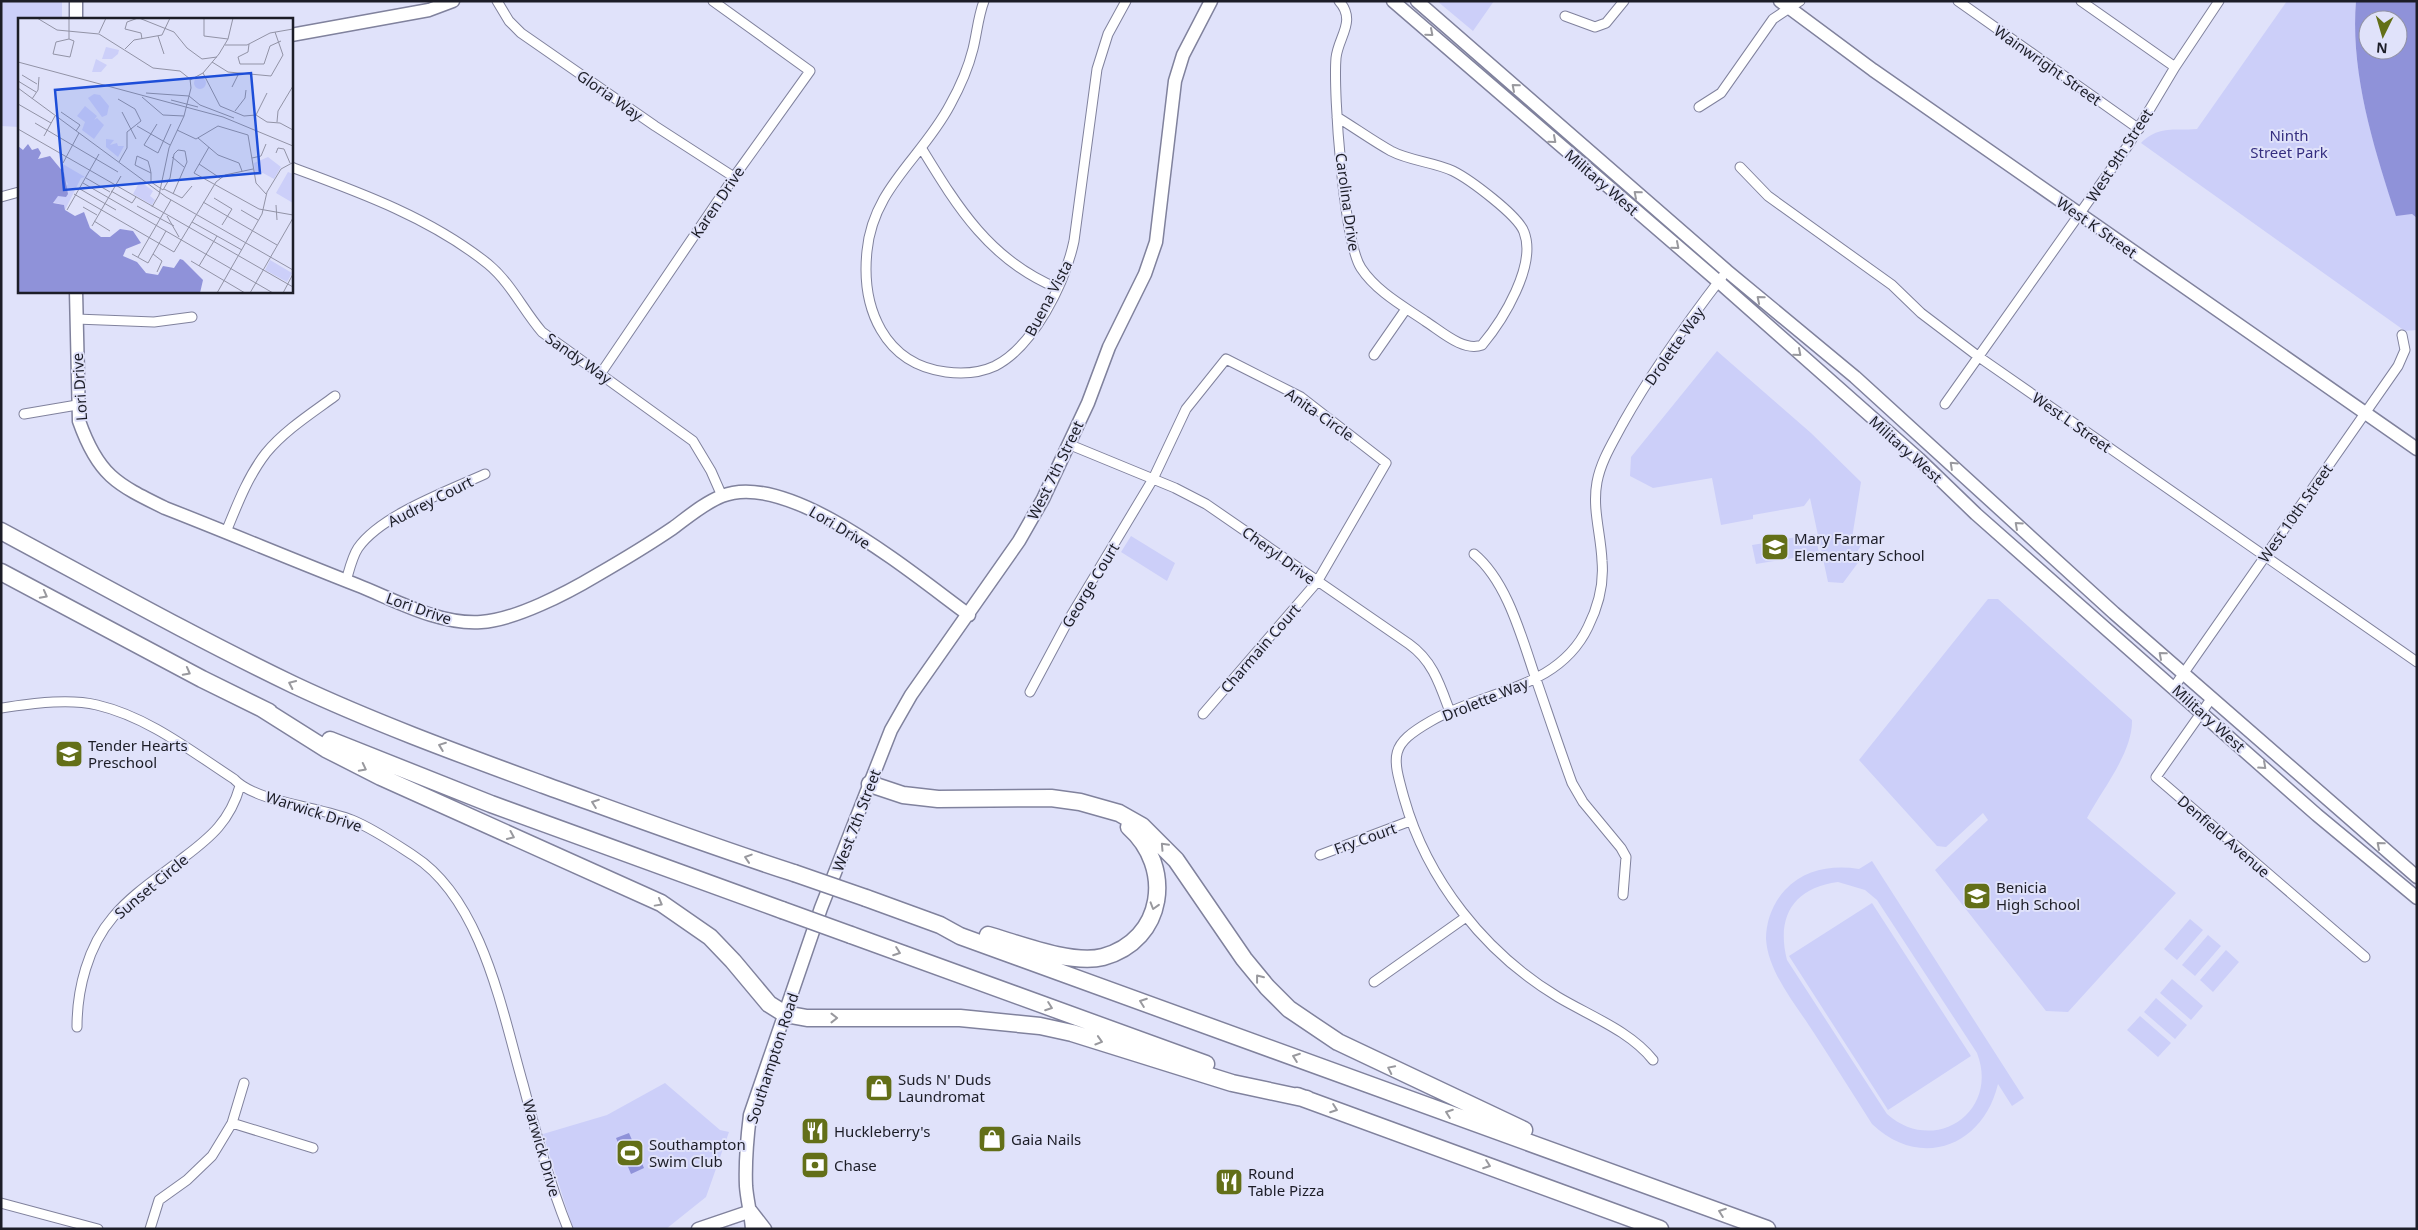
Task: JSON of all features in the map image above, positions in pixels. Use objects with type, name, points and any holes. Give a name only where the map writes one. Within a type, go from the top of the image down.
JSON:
[{"type":"highway","points":[[1,531],[208,642],[320,696],[496,767],[724,850],[866,898],[940,926],[960,936],[1768,1229]]},
{"type":"highway","points":[[1,572],[202,679],[261,708],[403,770],[782,910],[1307,1099],[1660,1229]]},
{"type":"highway","points":[[261,708],[326,749],[381,777],[661,904],[710,938],[733,961],[769,1004],[785,1014],[807,1018],[960,1018],[1040,1026],[1072,1033],[1232,1083],[1307,1099]]},
{"type":"highway","points":[[870,784],[903,795],[920,797],[979,799],[1051,798],[1080,802],[1119,813],[1142,826],[1176,860],[1244,959],[1267,987],[1289,1009],[1347,1046],[1593,1165]]},
{"type":"highway","points":[[940,926],[962,927],[1017,944],[1083,959],[1103,957],[1120,950],[1135,939],[1152,914],[1158,892],[1158,873],[1152,856],[1135,832],[1104,810]]},
{"type":"street","points":[[76,1],[76,18]]},
{"type":"street","points":[[292,35],[429,10],[453,1]]},
{"type":"street","name":"Gloria Way","points":[[497,1],[509,21],[521,33],[655,126],[734,177]]},
{"type":"street","name":"Karen Drive","points":[[601,373],[734,177],[810,71],[713,1]]},
{"type":"street","name":"Buena Vista","points":[[984,1],[973,49],[963,78],[940,123],[922,149],[883,196],[869,233],[866,268],[869,299],[880,330],[891,345],[913,361],[938,371],[957,373],[993,367],[1021,346],[1034,330],[1057,288],[1071,257],[1074,241],[1100,57],[1113,23],[1126,1]]},
{"type":"street","name":"West 7th Street","points":[[821,908],[891,730],[911,696],[1019,541],[1043,499],[1088,403],[1109,347],[1148,266],[1156,242],[1174,81],[1183,55],[1211,1]]},
{"type":"street","name":"Carolina Drive","points":[[1337,117],[1392,152],[1452,170],[1476,185],[1524,231],[1528,248],[1523,277],[1491,335],[1482,345],[1475,348],[1462,344],[1406,309],[1372,282],[1360,267],[1354,250],[1344,184],[1337,117],[1336,56],[1347,25],[1347,14],[1339,1]]},
{"type":"street","name":"Military West","points":[[1393,1],[1719,282],[1918,458],[1976,514],[2202,711],[2317,815],[2417,898]]},
{"type":"street","name":"Military West","points":[[1417,1],[1727,271],[1924,438],[2114,613],[2417,877]]},
{"type":"street","points":[[1565,16],[1595,27],[1606,23],[1624,1]]},
{"type":"street","name":"Wainwright Street","points":[[1958,1],[2138,129]]},
{"type":"street","points":[[2081,1],[2175,67]]},
{"type":"street","name":"West 9th Street","points":[[1945,404],[2080,215],[2138,129],[2175,67],[2219,1]]},
{"type":"street","points":[[1699,108],[1721,93],[1774,19],[1790,4]]},
{"type":"street","name":"West K Street","points":[[1790,4],[1873,70],[2417,449]]},
{"type":"street","points":[[922,149],[954,202],[986,240],[1025,271],[1057,288]]},
{"type":"street","name":"Sandy Way","points":[[292,167],[345,186],[406,213],[458,243],[489,264],[511,287],[528,315],[542,332],[693,441],[711,470],[722,496]]},
{"type":"street","name":"West L Street","points":[[1740,168],[1768,196],[1892,285],[1921,314],[1979,357],[2417,662]]},
{"type":"street","points":[[1,196],[18,192]]},
{"type":"street","name":"Drolette Way","points":[[1653,1060],[1641,1045],[1555,995],[1526,974],[1466,918],[1434,871],[1410,821],[1395,759],[1397,748],[1406,738],[1432,721],[1450,712],[1523,686],[1561,663],[1573,651],[1594,615],[1603,576],[1595,495],[1605,456],[1631,408],[1672,344],[1727,271]]},
{"type":"street","name":"Lori Drive","points":[[76,292],[77,404],[79,421],[86,442],[106,474],[139,495],[346,581],[440,617],[463,622],[500,619],[521,612],[588,580],[639,551],[722,496],[740,491],[765,494],[807,506],[824,514],[968,615]]},
{"type":"street","points":[[1374,355],[1406,309]]},
{"type":"street","points":[[76,319],[154,322],[192,318]]},
{"type":"street","name":"West 10th Street","points":[[2174,687],[2402,358],[2405,342],[2402,336]]},
{"type":"street","name":"Anita Circle","points":[[1153,479],[1186,409],[1226,359],[1301,397],[1386,463],[1317,582]]},
{"type":"street","points":[[226,532],[248,481],[266,453],[283,435],[335,396]]},
{"type":"street","points":[[24,414],[77,404]]},
{"type":"street","name":"Cheryl Drive","points":[[1068,444],[1153,479],[1206,504],[1408,644],[1427,659],[1436,674],[1450,712]]},
{"type":"street","name":"Audrey Court","points":[[346,581],[358,549],[373,532],[396,516],[485,474]]},
{"type":"street","name":"George Court","points":[[1030,692],[1069,619],[1153,479]]},
{"type":"street","points":[[1474,554],[1487,565],[1500,585],[1536,679],[1572,783],[1583,802],[1621,848],[1626,857],[1623,895]]},
{"type":"street","name":"Charmain Court","points":[[1203,714],[1317,582]]},
{"type":"street","name":"Denfield Avenue","points":[[2211,699],[2156,777],[2365,957]]},
{"type":"street","name":"Warwick Drive","points":[[1,708],[72,702],[96,705],[120,712],[158,730],[234,780],[240,786],[262,795],[350,819],[379,833],[421,860],[453,895],[476,936],[496,992],[557,1200],[568,1229]]},
{"type":"street","name":"Sunset Circle","points":[[77,1027],[83,977],[98,938],[113,916],[131,899],[218,830],[237,798],[240,786]]},
{"type":"street","name":"Fry Court","points":[[1320,855],[1410,821]]},
{"type":"street","name":"Southampton Road","points":[[752,1229],[751,1211],[746,1187],[746,1146],[750,1115],[821,908]]},
{"type":"street","points":[[1374,982],[1466,918]]},
{"type":"street","points":[[150,1229],[159,1200],[187,1180],[212,1156],[232,1123],[244,1083]]},
{"type":"street","points":[[232,1123],[313,1148]]},
{"type":"street","points":[[1,1203],[98,1229]]},
{"type":"street","points":[[698,1229],[751,1211]]},
{"type":"street","name":"Southampton Road","points":[[751,1211],[765,1229]]},
{"type":"green space","points":[[1,1],[62,1],[62,18],[18,18],[18,127],[1,126]]},
{"type":"green space","points":[[1437,1],[1494,1],[1473,31]]},
{"type":"green space","name":"Ninth Street Park","points":[[2287,1],[2356,1],[2355,28],[2360,82],[2372,136],[2396,215],[2412,214],[2417,218],[2417,330],[2405,331],[2141,143],[2148,137],[2161,131],[2197,129]]},
{"type":"green space","points":[[1717,351],[1811,433],[1861,482],[1852,538],[1862,544],[1857,552],[1863,556],[1843,583],[1828,582],[1810,498],[1804,506],[1753,515],[1753,519],[1721,525],[1712,478],[1653,488],[1630,476],[1631,457]]},
{"type":"green space","points":[[1815,534],[1819,553],[1788,559],[1785,539]]},
{"type":"green space","points":[[1131,536],[1175,563],[1167,581],[1121,552]]},
{"type":"green space","points":[[1783,540],[1786,559],[1756,564],[1752,545]]},
{"type":"green space","points":[[1988,599],[1998,599],[2132,720],[2128,745],[2116,770],[2087,818],[2176,893],[2068,1012],[2046,1011],[1935,870],[1988,820],[1983,813],[1946,847],[1937,846],[1859,760]]},
{"type":"green space","points":[[1872,861],[2024,1098],[2012,1106],[1998,1084],[1990,1106],[1979,1123],[1964,1136],[1947,1145],[1929,1148],[1910,1146],[1891,1138],[1872,1124],[1784,989],[1768,952],[1767,926],[1774,906],[1785,890],[1801,877],[1819,870],[1829,868],[1859,869]],"holes":[[[1838,882],[1865,890],[1877,900],[1977,1053],[1982,1074],[1979,1093],[1971,1109],[1958,1121],[1942,1129],[1924,1130],[1905,1126],[1887,1114],[1787,960],[1784,945],[1786,918],[1799,898],[1822,885]]]},
{"type":"green space","points":[[1872,903],[1971,1056],[1888,1110],[1789,956]]},
{"type":"green space","points":[[2190,919],[2203,930],[2177,960],[2164,949]]},
{"type":"green space","points":[[2208,935],[2221,946],[2195,976],[2182,965]]},
{"type":"green space","points":[[2226,950],[2239,962],[2213,992],[2200,980]]},
{"type":"green space","points":[[2172,979],[2203,1006],[2191,1020],[2160,993]]},
{"type":"green space","points":[[2156,998],[2187,1025],[2175,1039],[2144,1012]]},
{"type":"green space","points":[[2140,1016],[2171,1043],[2158,1057],[2127,1030]]},
{"type":"green space","points":[[665,1083],[720,1130],[729,1132],[706,1197],[666,1229],[573,1229],[543,1134],[607,1115]]},
{"type":"water","points":[[2356,1],[2417,1],[2417,218],[2412,214],[2396,216],[2372,137],[2360,83],[2357,55]]},
{"type":"water","name":"Southampton Swim Club","points":[[629,1133],[644,1168],[631,1174],[616,1138]]},
{"type":"place","name":"Mary Farmar Elementary School","points":[[1775,547]]},
{"type":"place","name":"Tender Hearts Preschool","points":[[69,754]]},
{"type":"place","name":"Benicia High School","points":[[1977,896]]},
{"type":"place","name":"Suds N' Duds Laundromat","points":[[879,1088]]},
{"type":"place","name":"Huckleberry's","points":[[815,1131]]},
{"type":"place","name":"Gaia Nails","points":[[992,1139]]},
{"type":"place","name":"Southampton Swim Club","points":[[630,1153]]},
{"type":"place","name":"Chase","points":[[815,1165]]},
{"type":"place","name":"Round Table Pizza","points":[[1229,1182]]}]
